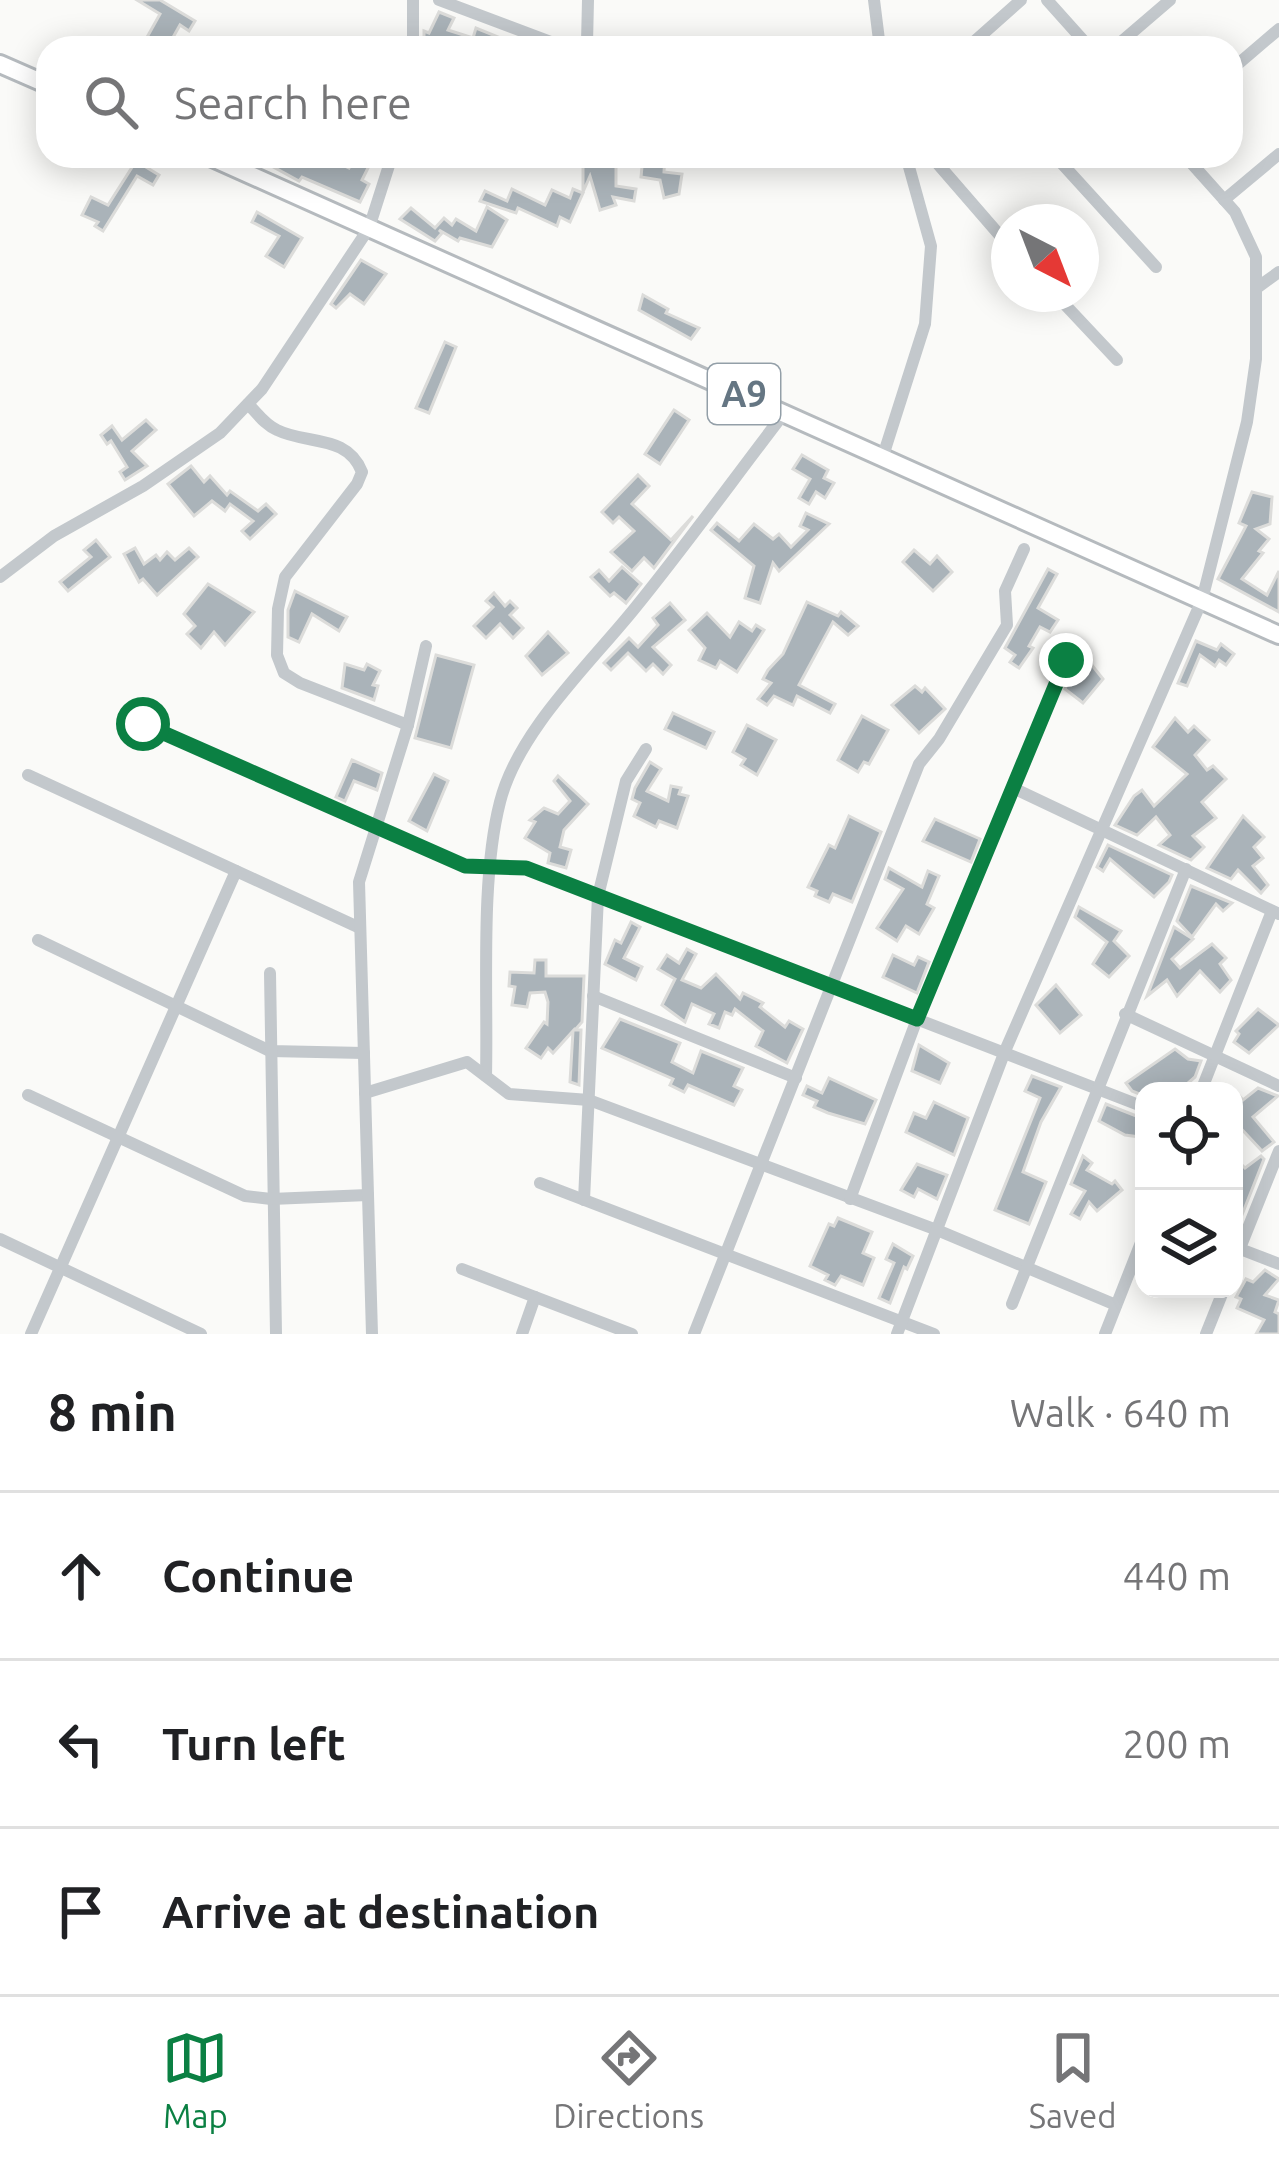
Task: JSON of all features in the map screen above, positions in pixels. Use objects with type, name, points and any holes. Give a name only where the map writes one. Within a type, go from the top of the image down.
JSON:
[{"type":"main road","points":[[0,64],[36,80]]},
{"type":"main road","name":"A9","points":[[235,168],[1279,635]]},
{"type":"street","points":[[412,0],[413,36]]},
{"type":"street","points":[[440,0],[506,23],[519,36]]},
{"type":"street","points":[[586,36],[588,0]]},
{"type":"street","points":[[874,0],[878,36]]},
{"type":"street","points":[[980,36],[1021,0]]},
{"type":"street","points":[[1047,0],[1079,36]]},
{"type":"street","points":[[1128,36],[1170,0]]},
{"type":"street","points":[[1243,60],[1279,29]]},
{"type":"street","points":[[1224,200],[1279,154]]},
{"type":"street","points":[[0,577],[54,536],[143,486],[220,433],[248,404],[369,228],[388,168]]},
{"type":"street","points":[[883,456],[925,324],[931,246],[909,168]]},
{"type":"street","points":[[942,168],[991,225]]},
{"type":"street","points":[[1066,168],[1156,267]]},
{"type":"street","points":[[900,1327],[1005,1051],[1202,600],[1247,422],[1256,358],[1258,286],[1248,233],[1196,168]]},
{"type":"street","points":[[1258,286],[1279,272]]},
{"type":"street","points":[[1072,312],[1117,360]]},
{"type":"street","points":[[248,404],[271,428],[334,443],[354,458],[362,472],[358,484],[286,577],[278,609],[279,665],[284,674],[301,683],[408,725]]},
{"type":"street","points":[[486,1076],[490,865],[500,803],[513,765],[530,737],[639,604],[785,412]]},
{"type":"street","points":[[694,1334],[919,764],[940,740],[1007,625],[1005,591],[1024,549]]},
{"type":"street","points":[[372,1334],[359,883],[408,725],[426,646]]},
{"type":"street","points":[[850,1199],[917,1019],[1066,660]]},
{"type":"street","points":[[143,724],[465,866],[526,868],[1135,1103]]},
{"type":"street","points":[[584,1200],[598,896],[626,781],[646,749]]},
{"type":"street","points":[[28,775],[360,928]]},
{"type":"street","points":[[1013,788],[1276,913],[1205,1082]]},
{"type":"street","points":[[1012,1304],[1186,869]]},
{"type":"street","points":[[31,1334],[236,871]]},
{"type":"street","points":[[38,940],[271,1052],[364,1053]]},
{"type":"street","points":[[270,973],[276,1334]]},
{"type":"street","points":[[593,996],[796,1078]]},
{"type":"street","points":[[1125,1014],[1279,1086]]},
{"type":"street","points":[[365,1093],[467,1062],[509,1094],[589,1100],[937,1230],[1116,1305]]},
{"type":"street","points":[[28,1095],[245,1196],[368,1195]]},
{"type":"street","points":[[1243,1234],[1279,1151]]},
{"type":"street","points":[[540,1183],[726,1252],[900,1327],[934,1334]]},
{"type":"street","points":[[0,1239],[201,1334]]},
{"type":"street","points":[[1243,1250],[1279,1264]]},
{"type":"street","points":[[1105,1334],[1135,1258]]},
{"type":"street","points":[[462,1269],[632,1334]]},
{"type":"street","points":[[522,1334],[535,1297]]},
{"type":"street","points":[[1206,1334],[1220,1298]]},
{"type":"building","points":[[137,0],[160,0],[195,21],[189,31],[180,25],[174,36],[148,36],[160,14]]},
{"type":"building","points":[[439,12],[454,18],[448,30],[467,36],[424,36],[424,31],[429,33]]},
{"type":"building","points":[[132,168],[148,168],[159,175],[153,185],[137,176],[103,231],[95,226],[98,222],[82,215],[91,197],[108,205]]},
{"type":"building","points":[[275,168],[368,168],[362,180],[369,184],[360,202],[302,177],[299,181]]},
{"type":"building","points":[[583,168],[616,168],[616,186],[636,189],[634,201],[613,197],[616,205],[600,210],[590,176],[583,192]]},
{"type":"building","points":[[642,168],[682,174],[679,194],[664,198],[660,180],[641,177]]},
{"type":"building","points":[[512,189],[545,205],[552,190],[570,198],[573,189],[583,193],[570,222],[560,217],[557,226],[518,208],[516,213],[480,201],[485,191],[507,201]]},
{"type":"building","points":[[487,207],[507,220],[492,247],[458,241],[439,230],[442,233],[435,241],[400,219],[411,208],[435,228],[444,218],[476,231]]},
{"type":"building","points":[[257,212],[302,238],[284,267],[266,256],[279,236],[252,222]]},
{"type":"building","points":[[361,260],[386,274],[364,304],[350,294],[336,308],[331,304]]},
{"type":"building","points":[[643,295],[668,309],[666,313],[699,328],[691,339],[639,310]]},
{"type":"building","points":[[445,342],[456,347],[429,413],[416,408]]},
{"type":"building","points":[[674,410],[689,420],[660,464],[645,454]]},
{"type":"building","points":[[146,420],[156,430],[132,451],[147,466],[125,480],[120,472],[127,467],[111,441],[107,444],[101,435],[112,426],[122,440]]},
{"type":"building","points":[[802,455],[828,470],[824,478],[834,483],[825,498],[816,492],[809,504],[799,498],[810,479],[793,469]]},
{"type":"building","points":[[191,466],[204,482],[210,476],[227,495],[230,491],[258,511],[266,504],[276,514],[250,539],[242,531],[253,521],[230,504],[225,511],[212,501],[194,516],[168,484]]},
{"type":"building","points":[[638,475],[649,486],[632,504],[671,540],[693,516],[654,568],[644,558],[632,571],[611,552],[634,531],[619,517],[613,523],[602,512]]},
{"type":"building","points":[[1252,492],[1272,497],[1270,524],[1256,529],[1269,539],[1242,579],[1267,595],[1279,571],[1279,612],[1218,579],[1246,526],[1239,523]]},
{"type":"building","points":[[806,513],[829,524],[779,571],[773,563],[760,603],[745,598],[754,566],[711,530],[717,523],[739,541],[754,524],[773,539],[779,534],[791,547],[808,530],[800,526]]},
{"type":"building","points":[[96,540],[110,557],[68,591],[60,582],[91,557],[84,550]]},
{"type":"building","points":[[135,548],[144,564],[156,555],[160,560],[167,552],[175,560],[189,548],[198,557],[157,595],[143,579],[139,582],[124,554]]},
{"type":"building","points":[[914,550],[930,564],[937,556],[952,572],[933,591],[903,562]]},
{"type":"building","points":[[622,567],[641,584],[626,603],[614,593],[610,596],[591,577],[599,570],[609,581]]},
{"type":"building","points":[[1048,569],[1057,574],[1038,608],[1058,620],[1050,632],[1040,627],[1019,668],[1010,662],[1015,655],[1005,648]]},
{"type":"building","points":[[208,584],[254,612],[225,645],[214,632],[201,648],[187,634],[195,626],[184,614]]},
{"type":"building","points":[[295,591],[347,617],[339,631],[312,614],[299,642],[288,637],[288,610]]},
{"type":"building","points":[[494,593],[505,606],[510,601],[517,608],[510,615],[523,628],[513,638],[500,624],[486,638],[474,626],[493,607],[486,601]]},
{"type":"building","points":[[807,602],[838,616],[841,612],[858,626],[848,635],[833,622],[799,685],[835,704],[830,713],[797,696],[793,705],[774,696],[767,705],[758,699],[771,683],[763,679],[783,654]]},
{"type":"building","points":[[670,603],[685,620],[653,647],[671,665],[663,674],[653,664],[646,671],[628,653],[611,670],[604,663],[629,638],[638,647],[658,625],[653,618]]},
{"type":"building","points":[[707,613],[730,637],[739,622],[752,631],[756,625],[764,630],[737,672],[720,661],[716,668],[699,660],[705,648],[689,630]]},
{"type":"building","points":[[548,632],[568,653],[542,675],[526,656]]},
{"type":"building","points":[[1196,641],[1217,650],[1221,644],[1234,654],[1226,665],[1219,660],[1215,666],[1200,655],[1187,686],[1178,683]]},
{"type":"building","points":[[436,655],[474,665],[451,748],[415,738]]},
{"type":"building","points":[[1087,659],[1103,679],[1083,703],[1065,689],[1075,665]]},
{"type":"building","points":[[345,664],[364,670],[367,664],[380,671],[373,685],[378,686],[374,700],[342,688]]},
{"type":"building","points":[[915,686],[922,692],[925,688],[945,709],[919,733],[892,705]]},
{"type":"building","points":[[673,713],[714,732],[706,748],[665,729]]},
{"type":"building","points":[[862,716],[888,730],[869,764],[864,762],[858,772],[838,760]]},
{"type":"building","points":[[1175,718],[1188,732],[1194,726],[1209,740],[1195,755],[1207,770],[1213,766],[1226,779],[1202,802],[1216,818],[1193,836],[1204,847],[1191,860],[1159,845],[1170,835],[1156,817],[1137,835],[1115,825],[1142,790],[1154,806],[1187,774],[1153,747]]},
{"type":"building","points":[[747,725],[776,740],[757,775],[741,765],[745,759],[733,752]]},
{"type":"building","points":[[352,760],[382,773],[377,790],[354,781],[345,801],[336,797]]},
{"type":"building","points":[[650,762],[661,769],[647,791],[668,801],[671,786],[688,796],[677,828],[659,821],[656,827],[634,816],[640,803],[632,799],[635,788]]},
{"type":"building","points":[[434,774],[448,781],[427,831],[409,821]]},
{"type":"building","points":[[558,776],[588,804],[564,830],[560,847],[571,850],[566,868],[548,863],[550,853],[525,838],[535,822],[530,820],[544,808],[558,814],[570,801],[554,781]]},
{"type":"building","points":[[849,816],[881,832],[852,902],[833,894],[829,902],[808,887],[829,845],[835,848]]},
{"type":"building","points":[[1243,816],[1264,837],[1254,847],[1263,858],[1253,866],[1268,885],[1261,893],[1238,870],[1231,879],[1207,868]]},
{"type":"building","points":[[935,819],[980,839],[971,862],[923,841]]},
{"type":"building","points":[[1108,845],[1172,875],[1169,882],[1154,897],[1110,859],[1103,871],[1097,867]]},
{"type":"building","points":[[889,868],[922,887],[928,871],[939,876],[927,904],[934,908],[919,934],[906,926],[897,941],[877,928],[903,889],[885,879]]},
{"type":"building","points":[[1191,886],[1232,903],[1223,911],[1216,904],[1192,937],[1177,921]]},
{"type":"building","points":[[1079,907],[1121,931],[1114,941],[1129,956],[1109,977],[1093,964],[1107,942],[1075,917]]},
{"type":"building","points":[[631,922],[640,927],[624,958],[642,967],[636,980],[605,964],[615,940],[621,943]]},
{"type":"building","points":[[1174,927],[1193,939],[1172,959],[1180,968],[1212,944],[1226,958],[1220,964],[1231,980],[1220,992],[1200,971],[1177,996],[1167,980],[1147,996]]},
{"type":"building","points":[[687,949],[696,954],[682,980],[701,988],[716,974],[740,999],[743,993],[763,1003],[760,1007],[785,1027],[789,1021],[803,1029],[787,1063],[756,1046],[763,1031],[735,1009],[732,1015],[725,1012],[719,1028],[709,1024],[714,1014],[692,1004],[685,1022],[662,1005],[675,979],[658,969],[667,955],[679,963]]},
{"type":"building","points":[[893,955],[914,965],[918,957],[929,962],[917,993],[883,977]]},
{"type":"building","points":[[535,960],[546,960],[546,976],[584,976],[582,1022],[575,1030],[581,1030],[579,1085],[570,1082],[573,1031],[553,1053],[548,1048],[541,1058],[526,1048],[547,1024],[548,1002],[545,992],[530,993],[527,1007],[512,1005],[515,987],[509,986],[510,972],[534,973]]},
{"type":"building","points":[[1056,985],[1081,1015],[1060,1033],[1036,1005]]},
{"type":"building","points":[[1258,1009],[1279,1025],[1249,1053],[1234,1042],[1236,1031]]},
{"type":"building","points":[[620,1019],[680,1043],[672,1062],[693,1073],[701,1051],[743,1068],[734,1086],[742,1090],[734,1105],[688,1085],[684,1092],[670,1085],[673,1079],[602,1048]]},
{"type":"building","points":[[919,1045],[949,1063],[940,1083],[912,1071]]},
{"type":"building","points":[[1175,1049],[1188,1059],[1201,1061],[1189,1082],[1135,1082],[1135,1092],[1126,1083]]},
{"type":"building","points":[[1032,1076],[1061,1087],[1041,1122],[1023,1172],[1046,1182],[1029,1224],[995,1210],[1040,1098],[1025,1091]]},
{"type":"building","points":[[829,1078],[876,1100],[865,1124],[814,1107],[817,1101],[803,1095],[807,1086],[822,1093]]},
{"type":"building","points":[[1258,1088],[1278,1096],[1253,1117],[1274,1142],[1262,1151],[1243,1131],[1243,1100]]},
{"type":"building","points":[[934,1102],[968,1118],[954,1155],[906,1132],[914,1113],[926,1118]]},
{"type":"building","points":[[1106,1104],[1135,1115],[1135,1136],[1125,1135],[1099,1121]]},
{"type":"building","points":[[1083,1156],[1092,1163],[1087,1170],[1112,1184],[1115,1181],[1122,1190],[1097,1211],[1089,1202],[1080,1219],[1071,1214],[1085,1191],[1071,1184]]},
{"type":"building","points":[[1261,1156],[1264,1159],[1243,1212],[1243,1166]]},
{"type":"building","points":[[917,1164],[947,1175],[937,1199],[918,1189],[914,1197],[901,1190]]},
{"type":"building","points":[[838,1218],[872,1232],[863,1253],[874,1258],[863,1285],[841,1276],[835,1285],[825,1280],[828,1275],[810,1266],[829,1224],[834,1226]]},
{"type":"building","points":[[893,1244],[913,1256],[890,1303],[879,1298],[894,1263],[886,1259]]},
{"type":"building","points":[[1265,1270],[1279,1279],[1265,1295],[1279,1300],[1275,1312],[1279,1334],[1256,1334],[1264,1320],[1237,1308],[1246,1279],[1253,1282]]},
{"type":"route","points":[[143,724],[465,866],[526,868],[917,1019],[1066,660]]}]
